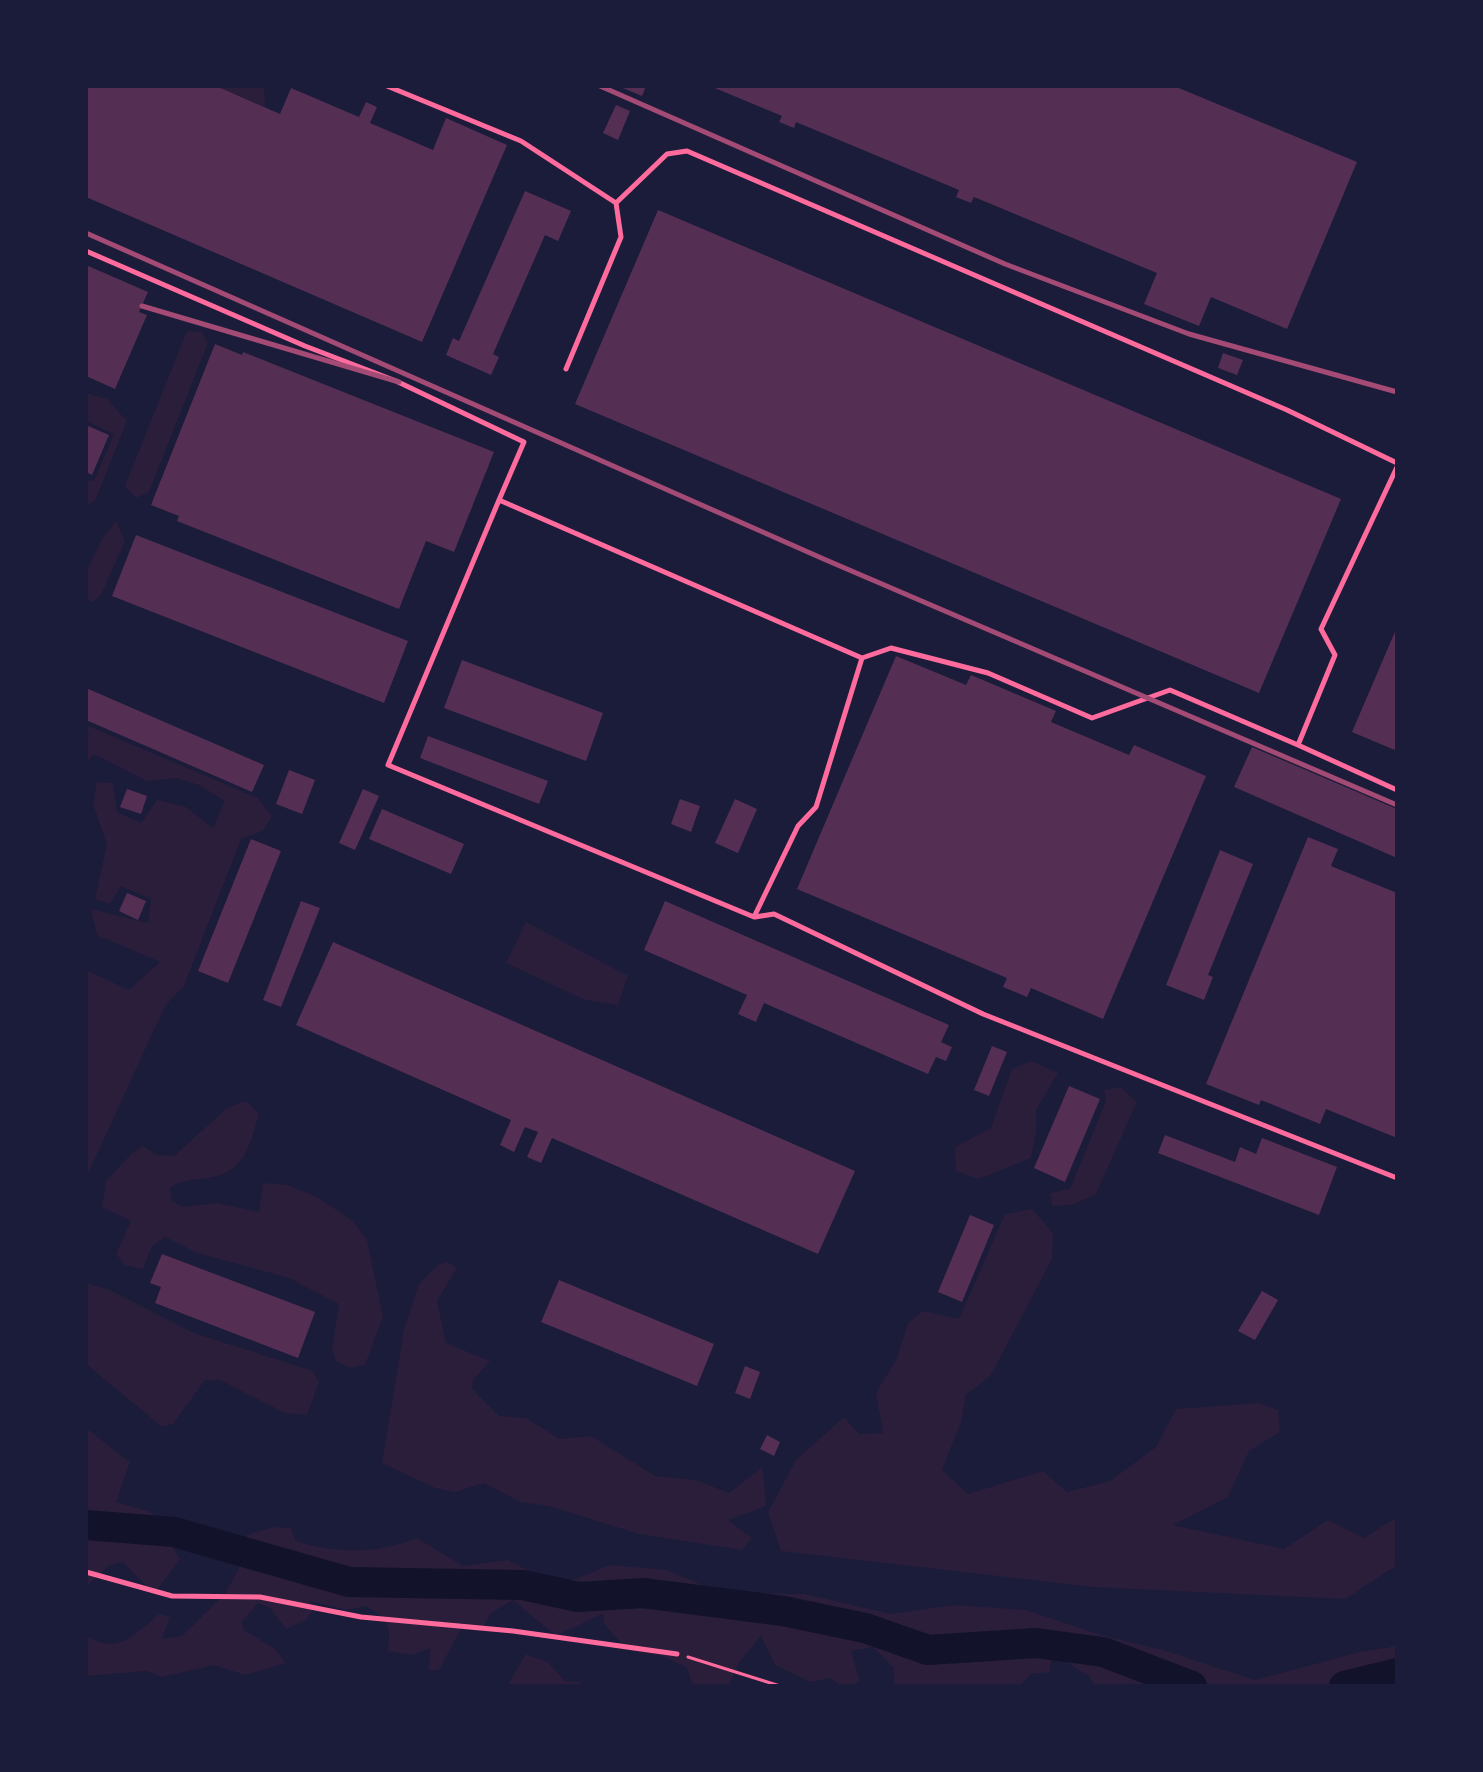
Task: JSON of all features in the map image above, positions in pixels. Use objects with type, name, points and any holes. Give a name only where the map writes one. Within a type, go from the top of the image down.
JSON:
[{"type":"lane","points":[[387,86],[521,141],[616,203],[621,237],[566,369]]},
{"type":"lane","points":[[616,203],[667,154],[687,151],[1287,410],[1397,465],[1321,629],[1335,655],[1298,745]]},
{"type":"lane","points":[[86,251],[305,346],[396,381],[524,442],[388,765],[754,917],[774,914],[983,1014],[1397,1178]]},
{"type":"lane","points":[[499,500],[862,658],[891,648],[988,673],[1092,718],[1170,690],[1397,790]]},
{"type":"lane","points":[[754,917],[798,826],[816,807],[862,658]]},
{"type":"lane","points":[[86,1572],[172,1596],[260,1597],[361,1617],[513,1631],[677,1654]]},
{"type":"path","points":[[677,1654],[780,1686]]},
{"type":"shaded area","points":[[216,86],[264,86],[265,107]]},
{"type":"shaded area","points":[[187,331],[202,332],[208,343],[149,492],[136,498],[125,486]]},
{"type":"shaded area","points":[[86,393],[107,399],[127,421],[95,501],[86,506],[86,479],[94,481],[114,434],[86,421]]},
{"type":"shaded area","points":[[116,521],[125,541],[101,595],[92,602],[86,599],[86,572],[102,539]]},
{"type":"shaded area","points":[[86,725],[258,798],[272,816],[263,831],[241,839],[184,986],[165,1006],[86,1178],[86,970],[129,990],[160,962],[97,935],[91,909],[148,923],[151,899],[121,886],[110,904],[95,899],[107,845],[93,804],[97,782],[113,783],[117,812],[141,823],[157,800],[186,807],[213,828],[225,801],[199,785],[176,778],[147,781],[94,754],[86,763]]},
{"type":"shaded area","points":[[526,922],[628,976],[618,1005],[585,1000],[506,963]]},
{"type":"shaded area","points":[[1031,1061],[1058,1073],[1036,1110],[1031,1158],[978,1179],[956,1171],[955,1147],[991,1128],[1012,1069]]},
{"type":"shaded area","points":[[1120,1087],[1137,1102],[1096,1194],[1072,1205],[1052,1206],[1050,1193],[1070,1189],[1106,1101],[1104,1090]]},
{"type":"shaded area","points":[[246,1101],[259,1114],[244,1156],[230,1171],[174,1185],[170,1188],[172,1201],[183,1207],[217,1203],[259,1212],[263,1183],[287,1185],[317,1197],[353,1221],[367,1240],[383,1317],[365,1365],[350,1368],[336,1361],[332,1349],[339,1304],[289,1278],[197,1253],[165,1237],[152,1246],[143,1269],[125,1265],[116,1254],[131,1221],[102,1207],[106,1181],[133,1152],[143,1146],[157,1155],[174,1156],[227,1108]]},
{"type":"shaded area","points":[[1032,1209],[1053,1233],[1052,1259],[991,1375],[966,1395],[961,1422],[942,1470],[968,1494],[1043,1471],[1067,1492],[1110,1481],[1156,1447],[1176,1409],[1259,1403],[1278,1410],[1280,1432],[1249,1451],[1228,1497],[1173,1525],[1284,1549],[1328,1520],[1364,1538],[1397,1517],[1397,1565],[1345,1599],[1093,1587],[781,1551],[768,1512],[796,1460],[844,1417],[859,1434],[883,1433],[876,1393],[897,1358],[908,1323],[923,1311],[959,1319],[1005,1214]]},
{"type":"shaded area","points":[[447,1262],[457,1268],[437,1301],[446,1343],[490,1361],[473,1380],[472,1389],[499,1416],[526,1418],[560,1439],[591,1436],[655,1476],[696,1480],[729,1493],[763,1467],[766,1506],[728,1520],[752,1538],[742,1550],[639,1534],[549,1506],[520,1502],[484,1483],[455,1492],[435,1488],[382,1463],[404,1329],[419,1284],[438,1265]]},
{"type":"shaded area","points":[[86,1283],[110,1290],[194,1333],[313,1371],[319,1382],[307,1415],[285,1413],[220,1380],[205,1380],[173,1424],[162,1427],[86,1364]]},
{"type":"shaded area","points":[[86,1428],[130,1462],[116,1502],[151,1512],[180,1559],[154,1594],[123,1562],[110,1565],[86,1587]]},
{"type":"shaded area","points":[[276,1527],[291,1528],[296,1541],[342,1550],[387,1547],[417,1538],[463,1566],[508,1560],[544,1579],[573,1580],[610,1565],[667,1570],[721,1593],[805,1594],[891,1614],[954,1605],[1026,1610],[1255,1680],[1360,1652],[1397,1646],[1397,1686],[1095,1686],[1089,1676],[1052,1654],[1050,1672],[1031,1674],[1020,1686],[894,1686],[894,1668],[873,1647],[851,1651],[860,1681],[845,1686],[830,1678],[810,1682],[775,1665],[761,1636],[738,1664],[729,1686],[693,1686],[687,1668],[663,1656],[627,1650],[604,1624],[604,1613],[556,1636],[513,1600],[491,1613],[481,1631],[461,1629],[439,1670],[429,1671],[430,1648],[412,1655],[388,1651],[387,1624],[366,1606],[347,1610],[310,1601],[312,1611],[306,1620],[286,1629],[270,1608],[258,1603],[242,1622],[244,1630],[275,1649],[286,1663],[245,1675],[214,1665],[162,1677],[146,1671],[86,1676],[86,1636],[107,1644],[116,1643],[134,1635],[159,1614],[170,1617],[162,1639],[182,1636],[225,1594],[239,1568],[243,1540],[251,1533]]},
{"type":"shaded area","points":[[526,1654],[548,1662],[565,1681],[580,1682],[581,1686],[507,1686]]},
{"type":"building","points":[[86,86],[216,86],[280,114],[291,88],[359,117],[366,102],[377,107],[370,123],[433,150],[446,118],[507,145],[422,342],[86,197]]},
{"type":"building","points":[[618,86],[646,86],[642,96]]},
{"type":"building","points":[[710,86],[1174,86],[1357,162],[1287,329],[1211,297],[1199,326],[1144,304],[1157,273],[974,197],[971,203],[956,197],[959,190],[796,122],[794,128],[779,122],[782,116]]},
{"type":"building","points":[[616,105],[630,111],[618,140],[603,133]]},
{"type":"building","points":[[525,191],[571,211],[558,241],[545,235],[493,354],[499,357],[491,375],[446,355],[453,338],[459,341]]},
{"type":"building","points":[[658,210],[1341,499],[1259,693],[575,404]]},
{"type":"building","points":[[86,265],[148,292],[139,312],[147,315],[115,389],[86,376]]},
{"type":"building","points":[[215,344],[242,355],[243,352],[494,452],[454,552],[426,541],[399,609],[177,521],[179,516],[151,505]]},
{"type":"building","points":[[1223,353],[1243,360],[1237,375],[1218,368]]},
{"type":"building","points":[[86,425],[109,435],[92,475],[86,472]]},
{"type":"building","points":[[136,535],[408,641],[384,703],[112,596]]},
{"type":"building","points":[[1397,627],[1397,751],[1352,732]]},
{"type":"building","points":[[896,656],[966,685],[971,675],[1056,711],[1051,722],[1129,755],[1134,745],[1206,776],[1103,1019],[1031,988],[1027,997],[1003,987],[1007,978],[797,889]]},
{"type":"building","points":[[462,660],[603,713],[586,761],[444,708]]},
{"type":"building","points":[[86,688],[264,765],[252,792],[86,720]]},
{"type":"building","points":[[428,736],[548,781],[539,804],[420,758]]},
{"type":"building","points":[[1252,747],[1397,809],[1397,858],[1234,787]]},
{"type":"building","points":[[289,770],[315,780],[302,814],[276,804]]},
{"type":"building","points":[[127,789],[147,796],[141,814],[120,807]]},
{"type":"building","points":[[363,789],[379,796],[355,850],[339,843]]},
{"type":"building","points":[[680,799],[700,806],[691,832],[671,824]]},
{"type":"building","points":[[735,799],[757,809],[738,853],[715,843]]},
{"type":"building","points":[[382,809],[464,844],[451,874],[369,839]]},
{"type":"building","points":[[1308,837],[1338,849],[1331,866],[1397,893],[1397,1138],[1326,1109],[1320,1124],[1261,1100],[1259,1105],[1206,1084]]},
{"type":"building","points":[[251,839],[281,851],[228,983],[198,971]]},
{"type":"building","points":[[1220,850],[1253,864],[1208,975],[1213,977],[1204,1000],[1166,985]]},
{"type":"building","points":[[127,893],[146,901],[138,920],[119,911]]},
{"type":"building","points":[[301,901],[320,908],[281,1007],[263,1000]]},
{"type":"building","points":[[665,901],[949,1025],[941,1042],[952,1047],[946,1061],[936,1057],[928,1074],[764,1003],[756,1022],[738,1014],[747,995],[644,950]]},
{"type":"building","points":[[333,942],[855,1171],[818,1254],[552,1138],[541,1163],[527,1157],[538,1132],[525,1127],[514,1152],[500,1145],[511,1120],[296,1025]]},
{"type":"building","points":[[992,1046],[1007,1052],[989,1096],[974,1090]]},
{"type":"building","points":[[1069,1086],[1100,1099],[1065,1182],[1034,1168]]},
{"type":"building","points":[[1165,1135],[1235,1162],[1240,1147],[1256,1154],[1262,1138],[1337,1167],[1319,1215],[1158,1153]]},
{"type":"building","points":[[970,1215],[994,1225],[962,1302],[938,1292]]},
{"type":"building","points":[[162,1254],[315,1312],[298,1358],[155,1303],[161,1287],[150,1283]]},
{"type":"building","points":[[559,1280],[714,1344],[697,1386],[541,1322]]},
{"type":"building","points":[[1262,1291],[1278,1300],[1255,1340],[1238,1331]]},
{"type":"building","points":[[745,1366],[760,1372],[750,1399],[735,1393]]},
{"type":"building","points":[[767,1435],[780,1442],[774,1456],[760,1449]]},
{"type":"waterway","points":[[86,1525],[174,1532],[349,1582],[523,1585],[578,1597],[643,1593],[783,1611],[865,1628],[928,1650],[1036,1643],[1103,1652],[1192,1686]]},
{"type":"waterway","points":[[1344,1686],[1397,1673]]},
{"type":"railway","points":[[600,86],[1005,264],[1189,334],[1397,392]]},
{"type":"railway","points":[[86,233],[826,560],[1397,805]]},
{"type":"railway","points":[[142,306],[399,382]]}]
